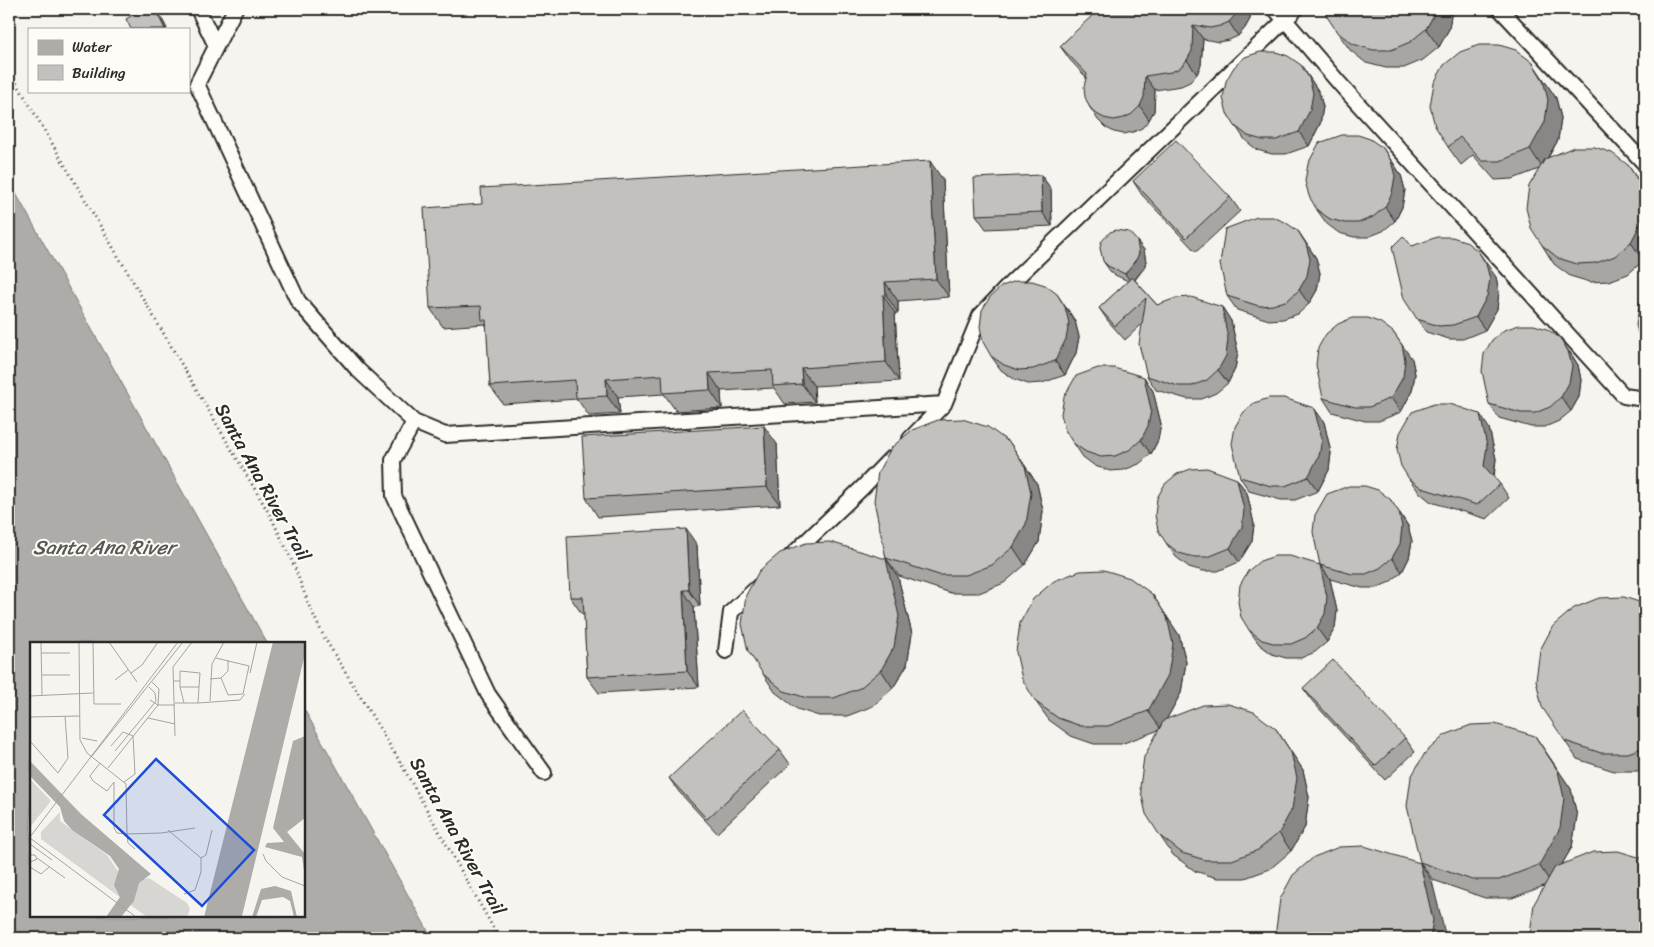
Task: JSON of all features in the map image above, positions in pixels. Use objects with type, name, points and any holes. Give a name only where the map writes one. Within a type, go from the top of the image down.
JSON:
[{"type":"lane","points":[[198,9],[216,46]]},
{"type":"lane","points":[[235,9],[197,84],[298,301],[358,370],[414,422],[445,435],[944,404]]},
{"type":"lane","points":[[1275,9],[1340,84],[1624,396],[1645,399]]},
{"type":"lane","points":[[779,566],[862,488],[944,404],[980,316],[1012,282],[1296,9]]},
{"type":"lane","points":[[1500,9],[1645,164]]},
{"type":"lane","points":[[414,422],[393,460],[394,496],[488,694],[544,773]]},
{"type":"lane","points":[[726,650],[731,612],[766,580]]},
{"type":"path","name":"Santa Ana River Trail","points":[[9,70],[270,515],[294,563],[310,608],[324,637],[400,762],[499,938]]},
{"type":"water","name":"Santa Ana River","points":[[9,181],[266,642],[30,642],[30,917],[305,917],[305,711],[432,938],[9,938]]},
{"type":"building","points":[[133,9],[155,9],[164,28],[130,28],[126,19],[136,13]]},
{"type":"building","points":[[1095,9],[1238,9],[1229,22],[1220,26],[1210,28],[1193,25],[1192,51],[1187,60],[1180,68],[1171,72],[1145,76],[1144,97],[1140,106],[1132,114],[1114,120],[1104,118],[1095,113],[1089,106],[1085,97],[1084,87],[1087,74],[1060,46],[1097,11]]},
{"type":"building","points":[[1325,9],[1436,9],[1436,11],[1426,29],[1410,42],[1391,50],[1373,50],[1353,44],[1337,32],[1326,15]]},
{"type":"building","points":[[1479,45],[1499,45],[1516,50],[1532,62],[1543,80],[1548,100],[1545,122],[1530,149],[1500,161],[1482,161],[1460,137],[1448,147],[1435,126],[1430,106],[1434,83],[1444,65],[1460,52]]},
{"type":"building","points":[[1260,52],[1276,52],[1288,56],[1301,65],[1309,78],[1313,93],[1310,110],[1299,132],[1276,140],[1263,140],[1248,136],[1235,126],[1227,113],[1223,98],[1226,81],[1234,67],[1245,57]]},
{"type":"building","points":[[1342,135],[1358,135],[1370,139],[1383,148],[1391,161],[1395,176],[1392,193],[1385,207],[1373,217],[1358,223],[1345,223],[1330,219],[1317,210],[1309,196],[1305,181],[1308,164],[1319,143]]},
{"type":"building","points":[[1176,140],[1230,197],[1186,238],[1133,181]]},
{"type":"building","points":[[1574,147],[1595,147],[1612,153],[1628,165],[1639,182],[1644,202],[1640,225],[1631,242],[1615,256],[1596,263],[1577,264],[1558,258],[1542,245],[1531,228],[1526,208],[1529,186],[1545,159]]},
{"type":"building","points":[[930,161],[936,279],[885,282],[886,295],[883,295],[886,362],[801,368],[802,384],[773,386],[772,370],[709,373],[710,390],[663,393],[662,375],[606,379],[607,396],[576,398],[575,380],[490,386],[486,320],[482,320],[481,306],[430,308],[424,208],[482,204],[481,188]]},
{"type":"building","points":[[1041,175],[1042,212],[976,215],[974,178]]},
{"type":"building","points":[[1257,217],[1273,217],[1285,222],[1298,231],[1306,244],[1310,259],[1307,276],[1299,290],[1288,300],[1273,305],[1259,306],[1227,296],[1220,264],[1225,229]]},
{"type":"building","points":[[1116,230],[1129,232],[1137,241],[1139,253],[1125,274],[1108,266],[1103,261],[1100,248],[1101,242],[1110,232]]},
{"type":"building","points":[[1403,236],[1412,246],[1437,237],[1452,237],[1465,241],[1478,251],[1486,264],[1490,279],[1487,296],[1476,317],[1453,325],[1439,326],[1417,319],[1404,299],[1392,247]]},
{"type":"building","points":[[1132,277],[1157,305],[1176,298],[1191,297],[1222,307],[1228,339],[1226,356],[1218,370],[1207,380],[1192,386],[1178,386],[1147,376],[1139,344],[1146,298],[1115,326],[1099,308]]},
{"type":"building","points":[[1016,281],[1032,281],[1045,285],[1057,294],[1065,307],[1069,323],[1066,339],[1055,361],[1033,369],[1019,370],[1004,365],[991,356],[983,342],[980,327],[982,310],[990,297],[1002,286]]},
{"type":"building","points":[[1645,291],[1645,351],[1636,325],[1640,302]]},
{"type":"building","points":[[1352,318],[1368,318],[1381,323],[1393,332],[1402,345],[1405,360],[1403,377],[1391,398],[1369,407],[1355,407],[1323,398],[1316,365],[1318,348],[1326,334],[1338,324]]},
{"type":"building","points":[[1519,325],[1534,325],[1547,329],[1560,338],[1568,351],[1572,366],[1569,383],[1561,397],[1550,407],[1535,413],[1521,413],[1489,404],[1482,371],[1484,354],[1492,340],[1504,330]]},
{"type":"building","points":[[1098,368],[1114,368],[1144,377],[1151,410],[1148,426],[1141,440],[1129,450],[1115,456],[1101,457],[1086,452],[1073,443],[1065,430],[1061,414],[1064,397],[1076,376]]},
{"type":"building","points":[[1269,398],[1284,398],[1314,408],[1322,439],[1319,456],[1308,477],[1285,486],[1271,486],[1240,477],[1232,444],[1235,427],[1243,413],[1254,403]]},
{"type":"building","points":[[1434,404],[1450,404],[1480,414],[1487,446],[1484,466],[1500,484],[1477,505],[1422,488],[1409,479],[1401,466],[1397,450],[1400,433],[1412,412]]},
{"type":"building","points":[[962,419],[988,427],[1010,443],[1025,466],[1031,493],[1026,524],[1013,547],[992,565],[966,575],[939,575],[886,558],[874,501],[878,472],[891,448],[912,430],[938,420]]},
{"type":"building","points":[[764,426],[767,487],[586,498],[582,437]]},
{"type":"building","points":[[1207,468],[1237,479],[1244,510],[1242,527],[1230,548],[1208,557],[1194,557],[1179,553],[1166,543],[1158,530],[1155,515],[1157,498],[1165,484],[1177,474],[1191,469]]},
{"type":"building","points":[[1349,486],[1365,486],[1378,490],[1390,499],[1399,512],[1402,527],[1400,544],[1392,558],[1380,568],[1366,574],[1352,574],[1320,565],[1313,532],[1315,515],[1327,494]]},
{"type":"building","points":[[686,529],[689,590],[683,590],[687,671],[587,677],[583,597],[570,597],[567,536]]},
{"type":"building","points":[[830,542],[886,559],[899,616],[894,647],[881,670],[860,688],[834,698],[807,698],[784,691],[763,674],[748,651],[742,624],[746,595],[759,571],[780,553],[806,543]]},
{"type":"building","points":[[1275,556],[1290,556],[1320,565],[1327,597],[1325,614],[1317,628],[1305,638],[1291,644],[1277,644],[1262,640],[1249,630],[1241,617],[1238,602],[1240,585],[1248,571],[1260,561]]},
{"type":"building","points":[[1104,570],[1130,578],[1152,594],[1167,617],[1173,644],[1168,675],[1148,711],[1108,726],[1081,726],[1058,718],[1036,702],[1022,679],[1016,652],[1020,623],[1033,599],[1054,581],[1080,571]]},
{"type":"building","points":[[1624,597],[1645,604],[1645,747],[1628,753],[1601,753],[1565,741],[1542,707],[1536,680],[1540,650],[1553,626],[1574,608],[1599,598]]},
{"type":"building","points":[[1333,660],[1405,738],[1375,766],[1303,688]]},
{"type":"building","points":[[1228,704],[1254,712],[1276,729],[1291,752],[1297,778],[1292,809],[1279,833],[1258,850],[1232,860],[1205,860],[1182,853],[1160,836],[1146,814],[1140,787],[1144,757],[1164,720],[1203,705]]},
{"type":"building","points":[[742,710],[780,750],[707,819],[669,778]]},
{"type":"building","points":[[1495,724],[1535,736],[1558,771],[1564,798],[1560,828],[1539,865],[1499,880],[1472,880],[1420,862],[1407,806],[1411,777],[1425,753],[1445,735],[1471,725]]},
{"type":"building","points":[[1364,846],[1420,863],[1433,920],[1430,938],[1278,938],[1276,929],[1280,899],[1293,875],[1314,857],[1339,847]]},
{"type":"building","points":[[1618,851],[1645,859],[1645,938],[1531,938],[1534,904],[1555,867],[1593,852]]}]
